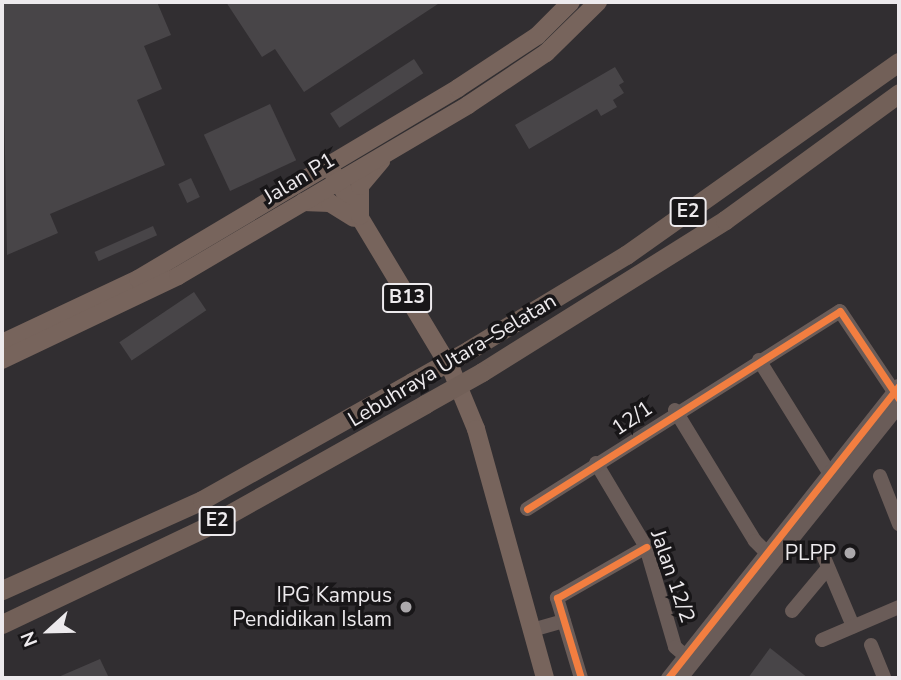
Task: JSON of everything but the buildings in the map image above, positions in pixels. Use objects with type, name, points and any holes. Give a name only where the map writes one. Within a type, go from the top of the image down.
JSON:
[{"type":"highway","name":"Lebuhraya Utara–Selatan","points":[[2,590],[202,500],[469,350],[626,255],[899,62]]},
{"type":"highway","name":"Lebuhraya Utara–Selatan","points":[[2,624],[208,526],[482,372],[725,220],[899,93]]},
{"type":"main road","name":"Jalan P1","points":[[2,343],[138,279],[506,59],[571,2]]},
{"type":"main road","name":"Jalan P1","points":[[2,360],[135,299],[393,148],[546,53],[598,2]]},
{"type":"main road","points":[[362,225],[360,186],[393,148]]},
{"type":"main road","name":"B13","points":[[328,164],[362,225],[452,371],[498,498],[545,678]]},
{"type":"main road","points":[[302,202],[330,203],[362,225]]},
{"type":"street","name":"12/1","points":[[527,509],[675,410],[841,311],[898,396]]},
{"type":"street","points":[[760,360],[830,474]]},
{"type":"street","points":[[771,557],[830,474],[898,396]]},
{"type":"street","points":[[668,678],[689,660],[898,396]]},
{"type":"street","points":[[675,410],[771,557]]},
{"type":"street","name":"Jalan 12/2","points":[[596,463],[646,547],[675,647],[689,660]]},
{"type":"street","points":[[880,477],[899,524]]},
{"type":"street","points":[[581,678],[557,598],[646,547]]},
{"type":"street","points":[[820,548],[853,626]]},
{"type":"street","points":[[792,611],[828,568]]},
{"type":"street","points":[[822,640],[899,607]]},
{"type":"street","points":[[532,630],[564,621]]},
{"type":"street","points":[[871,645],[884,678]]},
{"type":"street","points":[[681,678],[689,660]]},
{"type":"cycle path","points":[[527,509],[840,311],[899,399]]},
{"type":"cycle path","points":[[668,678],[899,386]]},
{"type":"cycle path","points":[[581,678],[557,598],[646,547]]},
{"type":"place","name":"PLPP","points":[[850,553]]},
{"type":"place","name":"IPG Kampus Pendidikan Islam","points":[[406,607]]}]
